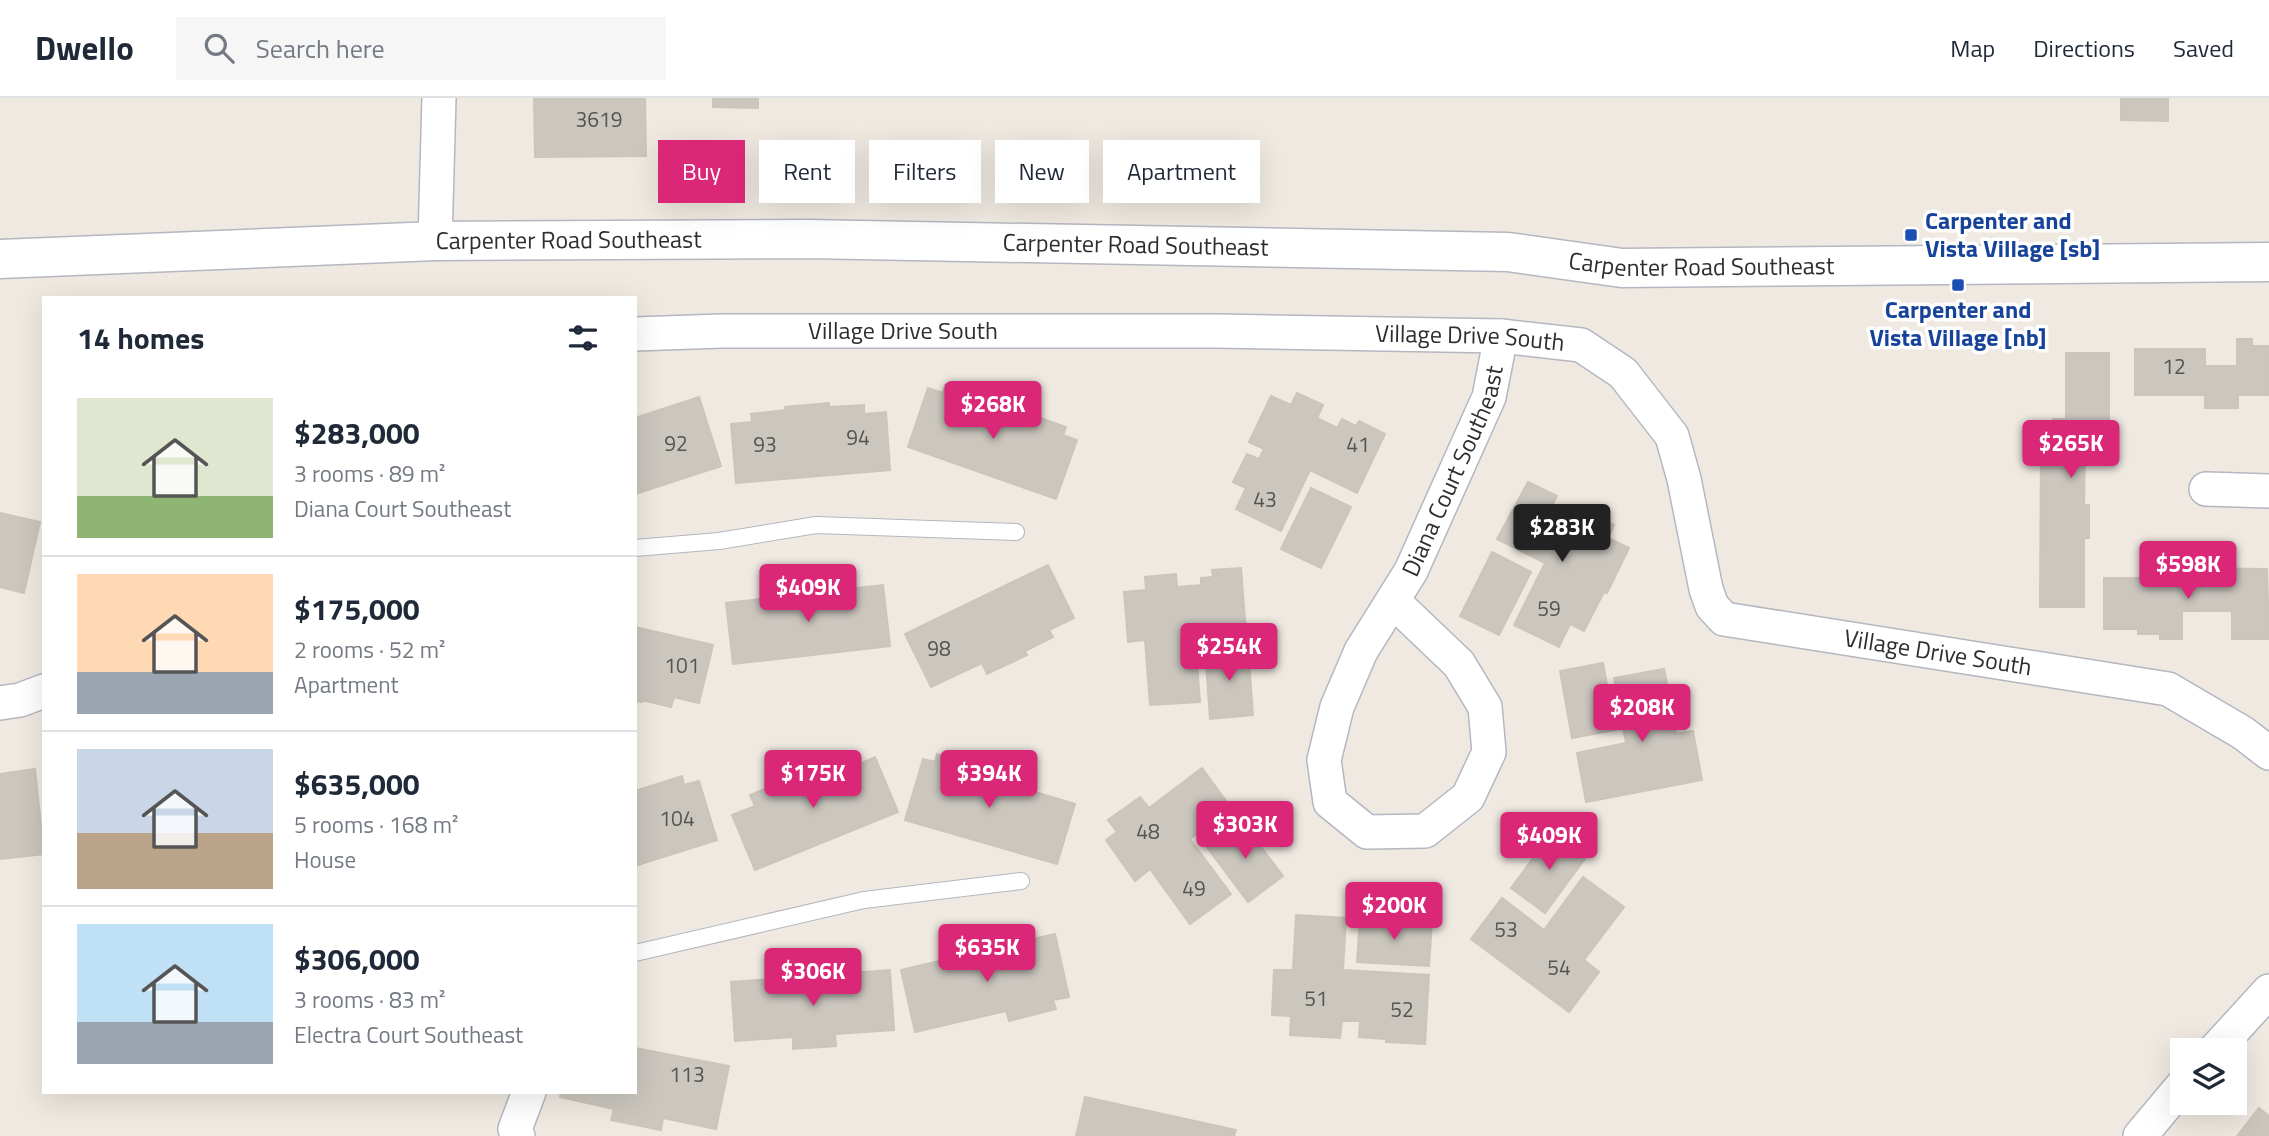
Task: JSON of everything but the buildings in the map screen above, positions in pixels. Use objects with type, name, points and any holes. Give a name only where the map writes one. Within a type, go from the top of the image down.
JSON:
[{"type":"street","points":[[435,241],[439,98]]},
{"type":"street","name":"Carpenter Road Southeast","points":[[0,259],[435,241],[808,239],[1495,251],[1622,268],[2269,262]]},
{"type":"street","name":"Village Drive South","points":[[637,334],[722,331],[1215,331],[1501,336],[1581,345],[1623,373],[1672,436],[1684,479],[1706,589],[1712,606],[1724,619],[2168,689],[2243,733],[2269,753]]},
{"type":"street","name":"Diana Court Southeast","points":[[1393,601],[1459,664],[1485,707],[1489,752],[1468,797],[1425,831],[1367,832],[1330,802],[1324,760],[1336,707],[1362,651],[1411,571],[1489,397],[1501,336]]},
{"type":"street","points":[[2206,489],[2269,491]]},
{"type":"street","points":[[0,703],[20,700],[42,692]]},
{"type":"street","points":[[2226,1038],[2269,991]]},
{"type":"street","points":[[518,1136],[515,1129],[528,1094]]},
{"type":"street","points":[[2140,1136],[2170,1100]]},
{"type":"lane","points":[[637,548],[719,541],[816,525],[1016,533]]},
{"type":"lane","points":[[637,953],[864,900],[1021,881]]},
{"type":"place","name":"Carpenter and Vista Village [sb]","points":[[1911,235]]},
{"type":"place","name":"Carpenter and Vista Village [nb]","points":[[1958,285]]}]
